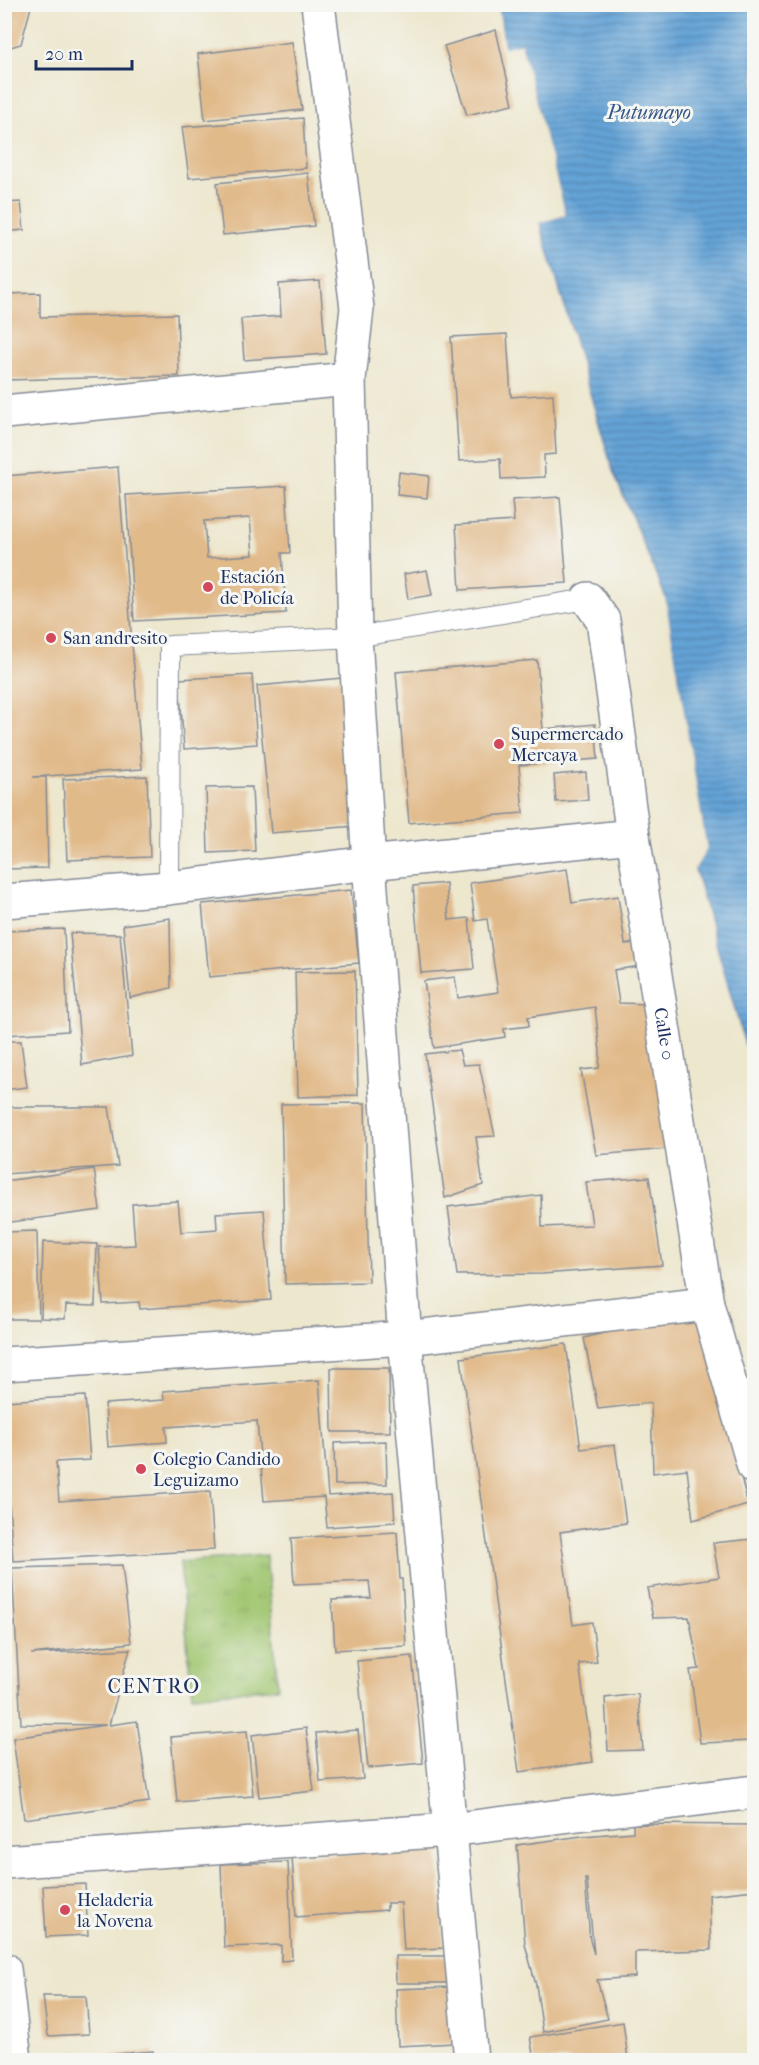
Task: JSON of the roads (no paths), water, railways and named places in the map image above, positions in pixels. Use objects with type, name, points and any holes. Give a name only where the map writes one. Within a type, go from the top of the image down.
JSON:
[{"type":"street","points":[[318,4],[357,308],[349,379],[355,636],[369,862],[405,1338],[471,2061]]},
{"type":"street","points":[[4,412],[349,379]]},
{"type":"street","name":"Calle 0","points":[[588,599],[603,620],[633,836],[707,1304],[754,1467]]},
{"type":"street","points":[[4,901],[169,888],[369,862],[633,836]]},
{"type":"street","points":[[4,1364],[405,1338],[707,1304]]},
{"type":"street","points":[[4,1862],[449,1830],[754,1792]]},
{"type":"street","points":[[4,1969],[15,2061]]},
{"type":"lane","points":[[169,888],[170,646],[355,636],[588,599]]},
{"type":"water","name":"Putumayo","points":[[499,5],[754,5],[754,1076],[695,869],[707,848],[665,596],[613,471],[540,223],[566,215],[521,43],[505,48]]},
{"type":"place","name":"Estación de Policía","points":[[208,587]]},
{"type":"place","name":"San andresito","points":[[51,638]]},
{"type":"place","name":"Supermercado Mercaya","points":[[499,744]]},
{"type":"place","name":"Colegio Candido Leguizamo","points":[[141,1469]]},
{"type":"place","name":"Heladeria la Novena","points":[[65,1910]]},
{"type":"district","name":"CENTRO","points":[[154,1686]]}]
